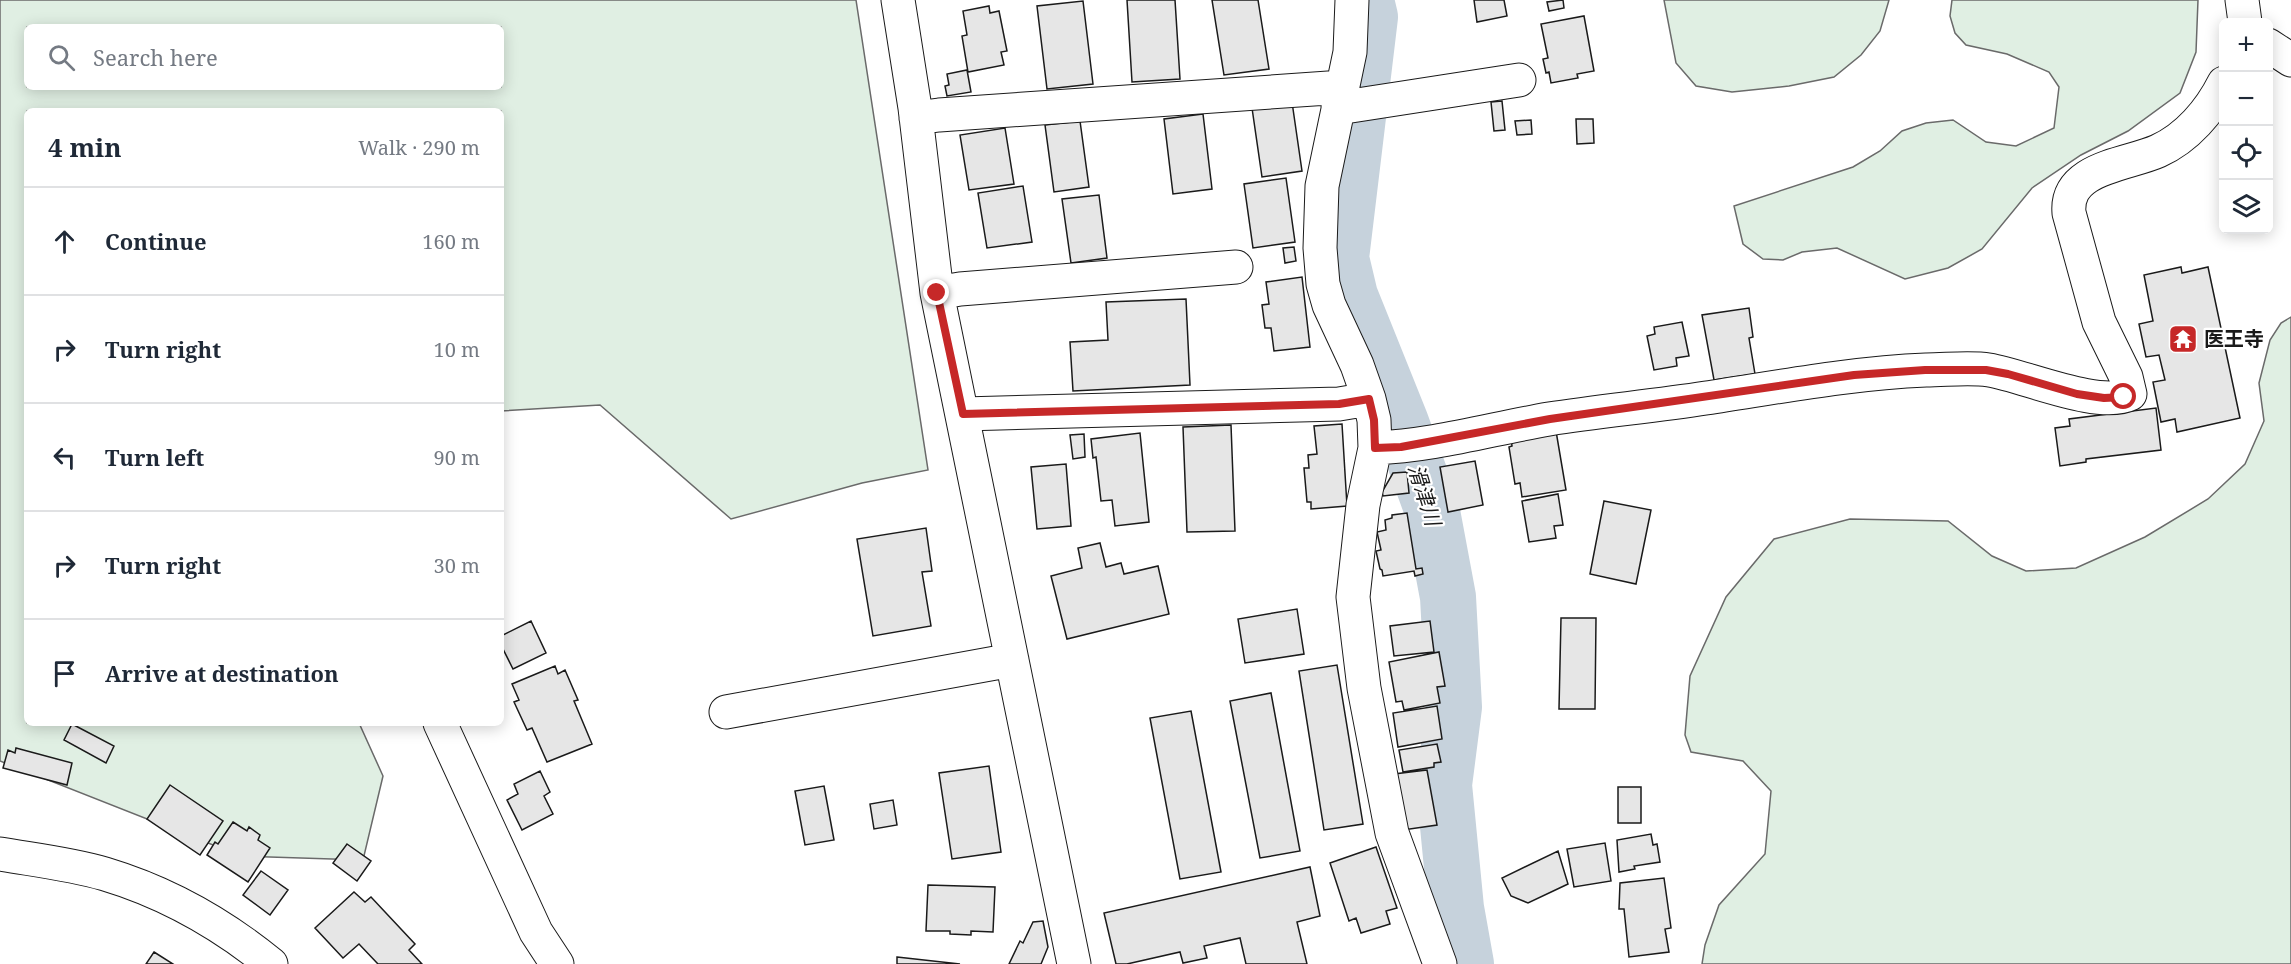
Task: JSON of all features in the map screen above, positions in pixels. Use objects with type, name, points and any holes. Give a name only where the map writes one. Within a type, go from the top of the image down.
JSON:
[{"type":"street","points":[[898,0],[916,118],[937,293],[1074,964]]},
{"type":"street","points":[[1352,0],[1350,52],[1322,186],[1320,248],[1323,284],[1329,305],[1357,365],[1374,420],[1375,448],[1363,505],[1353,597],[1364,688],[1392,833],[1440,964]]},
{"type":"street","points":[[2242,0],[2244,18]]},
{"type":"street","points":[[2273,48],[2291,60]]},
{"type":"street","points":[[916,118],[939,115],[1341,97],[1519,80]]},
{"type":"street","points":[[1375,448],[1401,447],[1550,419],[1854,375],[1986,370],[2077,394],[2104,398],[2124,397],[2130,394],[2126,377],[2099,322],[2069,213],[2068,201],[2078,184],[2095,171],[2158,151],[2183,136],[2205,114],[2219,90]]},
{"type":"street","points":[[937,293],[960,289],[1236,267]]},
{"type":"street","points":[[963,414],[1339,404],[1369,399]]},
{"type":"street","points":[[726,712],[1012,660]]},
{"type":"street","points":[[441,726],[536,932],[557,964]]},
{"type":"street","points":[[0,854],[75,866],[106,874],[169,898],[243,941],[271,964]]},
{"type":"green space","points":[[0,0],[856,0],[928,470],[862,483],[731,519],[600,405],[504,411],[504,108],[24,108],[24,726],[360,726],[383,776],[363,860],[241,856],[0,761]]},
{"type":"green space","points":[[1664,0],[1889,0],[1880,31],[1861,55],[1834,77],[1789,86],[1732,92],[1696,86],[1676,63]]},
{"type":"green space","points":[[1952,0],[2198,0],[2196,52],[2180,93],[2128,131],[2081,155],[2032,188],[1982,249],[1948,268],[1905,279],[1837,248],[1802,252],[1783,260],[1763,259],[1743,244],[1734,206],[1853,167],[1880,151],[1902,131],[1926,123],[1953,120],[1986,142],[2016,146],[2054,128],[2059,87],[2049,72],[2007,54],[1966,45],[1955,33],[1950,16]]},
{"type":"green space","points":[[2291,317],[2291,964],[1702,964],[1705,945],[1719,905],[1765,854],[1771,791],[1743,761],[1691,752],[1685,735],[1690,676],[1726,597],[1774,539],[1850,519],[1948,521],[1992,556],[2026,571],[2076,568],[2145,537],[2208,499],[2245,464],[2264,421],[2259,383],[2270,340],[2281,323]]},
{"type":"building","points":[[1127,0],[1175,0],[1180,79],[1132,82]]},
{"type":"building","points":[[1212,0],[1258,0],[1269,69],[1224,75]]},
{"type":"building","points":[[1474,0],[1504,0],[1507,16],[1477,22]]},
{"type":"building","points":[[1563,0],[1564,8],[1549,11],[1547,2]]},
{"type":"building","points":[[1083,1],[1093,84],[1047,89],[1037,6]]},
{"type":"building","points":[[989,6],[990,13],[999,11],[1007,51],[1001,52],[1004,65],[968,72],[962,36],[967,35],[963,11]]},
{"type":"building","points":[[1584,16],[1594,71],[1577,74],[1578,78],[1551,83],[1543,59],[1548,58],[1541,24]]},
{"type":"building","points":[[967,70],[971,92],[947,96],[945,86],[949,85],[947,74]]},
{"type":"building","points":[[1502,101],[1505,130],[1494,131],[1491,102]]},
{"type":"building","points":[[1292,102],[1302,171],[1262,177],[1252,108]]},
{"type":"building","points":[[1203,114],[1212,189],[1173,194],[1164,119]]},
{"type":"building","points":[[1576,119],[1593,119],[1594,143],[1577,144]]},
{"type":"building","points":[[1531,120],[1532,134],[1517,135],[1515,121]]},
{"type":"building","points":[[1080,121],[1089,187],[1054,192],[1045,125]]},
{"type":"building","points":[[1005,128],[1014,184],[969,190],[960,135]]},
{"type":"building","points":[[1286,178],[1295,242],[1253,248],[1244,184]]},
{"type":"building","points":[[1023,186],[1032,242],[987,248],[978,193]]},
{"type":"building","points":[[1099,195],[1107,258],[1071,263],[1062,199]]},
{"type":"building","points":[[1294,247],[1296,261],[1285,263],[1283,248]]},
{"type":"building","name":"医王寺","points":[[2181,267],[2182,273],[2208,267],[2240,418],[2177,432],[2175,419],[2161,422],[2153,382],[2165,380],[2159,355],[2146,357],[2139,324],[2153,321],[2144,275]]},
{"type":"building","points":[[1302,277],[1310,347],[1274,351],[1271,328],[1265,328],[1262,305],[1269,304],[1266,282]]},
{"type":"building","points":[[1186,299],[1190,385],[1073,391],[1070,342],[1108,340],[1106,302]]},
{"type":"building","points":[[1749,308],[1753,337],[1749,338],[1755,374],[1714,380],[1702,315]]},
{"type":"building","points":[[1682,322],[1689,356],[1676,358],[1677,366],[1654,370],[1647,336],[1655,334],[1654,327]]},
{"type":"building","points":[[2156,408],[2161,450],[2086,459],[2086,462],[2060,466],[2055,428],[2070,426],[2069,419]]},
{"type":"building","points":[[1342,424],[1347,506],[1311,509],[1311,502],[1307,502],[1304,468],[1309,468],[1308,455],[1317,454],[1314,426]]},
{"type":"building","points":[[1231,425],[1235,531],[1187,532],[1183,427]]},
{"type":"building","points":[[1556,431],[1566,490],[1522,497],[1520,483],[1515,484],[1509,447],[1512,446],[1511,438]]},
{"type":"building","points":[[1140,433],[1149,522],[1115,526],[1112,500],[1101,501],[1096,457],[1093,458],[1091,439]]},
{"type":"building","points":[[1084,434],[1085,457],[1073,459],[1070,435]]},
{"type":"building","points":[[1475,461],[1483,505],[1448,512],[1440,467]]},
{"type":"building","points":[[1066,464],[1071,526],[1037,529],[1031,467]]},
{"type":"building","points":[[1407,472],[1409,493],[1383,496],[1382,492],[1393,473]]},
{"type":"building","points":[[1558,494],[1563,525],[1554,526],[1556,538],[1529,542],[1522,501]]},
{"type":"building","points":[[1604,501],[1651,510],[1636,584],[1590,574]]},
{"type":"building","points":[[1407,513],[1416,569],[1422,568],[1423,574],[1415,576],[1414,571],[1383,576],[1376,551],[1381,550],[1377,532],[1386,530],[1385,520],[1392,518],[1392,515]]},
{"type":"building","points":[[926,528],[932,571],[922,572],[931,626],[873,636],[857,539]]},
{"type":"building","points":[[1100,543],[1106,567],[1121,563],[1124,574],[1158,566],[1169,614],[1067,639],[1051,576],[1082,568],[1078,548]]},
{"type":"building","points":[[1297,609],[1304,654],[1245,663],[1238,619]]},
{"type":"building","points":[[1561,618],[1596,618],[1595,709],[1559,709]]},
{"type":"building","points":[[531,621],[546,653],[513,669],[504,651],[504,634]]},
{"type":"building","points":[[1430,621],[1434,652],[1394,656],[1390,626]]},
{"type":"building","points":[[1439,652],[1445,686],[1437,687],[1440,703],[1404,710],[1402,701],[1396,702],[1389,662]]},
{"type":"building","points":[[1337,665],[1363,824],[1324,830],[1299,671]]},
{"type":"building","points":[[555,666],[558,674],[565,670],[578,700],[574,701],[592,744],[547,762],[532,728],[527,730],[514,702],[519,700],[512,684]]},
{"type":"building","points":[[1271,693],[1300,851],[1260,858],[1230,701]]},
{"type":"building","points":[[1437,706],[1442,739],[1398,747],[1393,713]]},
{"type":"building","points":[[1191,711],[1221,872],[1180,879],[1150,718]]},
{"type":"building","points":[[71,726],[76,726],[114,746],[106,763],[64,740]]},
{"type":"building","points":[[1437,744],[1441,762],[1434,763],[1434,767],[1403,772],[1399,750]]},
{"type":"building","points":[[16,748],[72,763],[67,785],[3,768],[8,750],[15,753]]},
{"type":"building","points":[[989,766],[1001,852],[952,859],[939,773]]},
{"type":"building","points":[[1427,770],[1437,825],[1403,830],[1394,774]]},
{"type":"building","points":[[540,771],[550,792],[544,796],[553,814],[522,830],[507,800],[518,794],[514,784]]},
{"type":"building","points":[[170,785],[223,821],[200,855],[147,819]]},
{"type":"building","points":[[824,786],[834,840],[805,845],[795,791]]},
{"type":"building","points":[[1618,787],[1641,787],[1641,823],[1618,823]]},
{"type":"building","points":[[893,800],[897,825],[874,829],[870,804]]},
{"type":"building","points":[[233,822],[247,831],[249,827],[260,835],[258,840],[270,848],[248,882],[207,855],[215,842],[218,844]]},
{"type":"building","points":[[1651,834],[1653,845],[1657,844],[1660,862],[1634,866],[1635,869],[1619,872],[1617,840]]},
{"type":"building","points":[[1605,843],[1611,881],[1574,887],[1567,849]]},
{"type":"building","points":[[347,844],[371,861],[357,881],[333,863]]},
{"type":"building","points":[[1376,847],[1397,908],[1386,911],[1390,924],[1361,933],[1356,918],[1349,921],[1330,863]]},
{"type":"building","points":[[1558,851],[1568,884],[1528,903],[1511,896],[1502,878]]},
{"type":"building","points":[[1310,867],[1320,916],[1297,922],[1307,964],[1246,964],[1240,938],[1204,946],[1207,958],[1183,963],[1180,952],[1127,964],[1116,964],[1104,913]]},
{"type":"building","points":[[261,871],[288,890],[270,915],[243,895]]},
{"type":"building","points":[[1664,878],[1671,928],[1665,929],[1669,952],[1629,957],[1624,909],[1619,909],[1620,883]]},
{"type":"building","points":[[928,885],[995,887],[993,932],[971,931],[971,935],[950,934],[950,931],[926,931]]},
{"type":"building","points":[[354,892],[365,902],[371,897],[415,944],[409,950],[422,964],[378,964],[359,944],[343,958],[315,928]]},
{"type":"building","points":[[1043,921],[1048,947],[1041,964],[1009,964],[1020,941],[1023,943],[1033,922]]},
{"type":"building","points":[[154,952],[173,964],[146,964]]},
{"type":"building","points":[[897,957],[960,964],[897,964]]},
{"type":"waterway","name":"滑津川","points":[[1366,0],[1370,17],[1341,258],[1350,296],[1401,423],[1431,506],[1448,597],[1454,707],[1444,785],[1456,908],[1466,964]]},
{"type":"place","name":"医王寺","points":[[2183,339]]},
{"type":"route","points":[[937,293],[963,414],[1339,404],[1369,399],[1374,420],[1375,448],[1401,447],[1550,419],[1854,375],[1925,370],[1986,370],[2054,386],[2077,394],[2104,398],[2124,397]]}]
